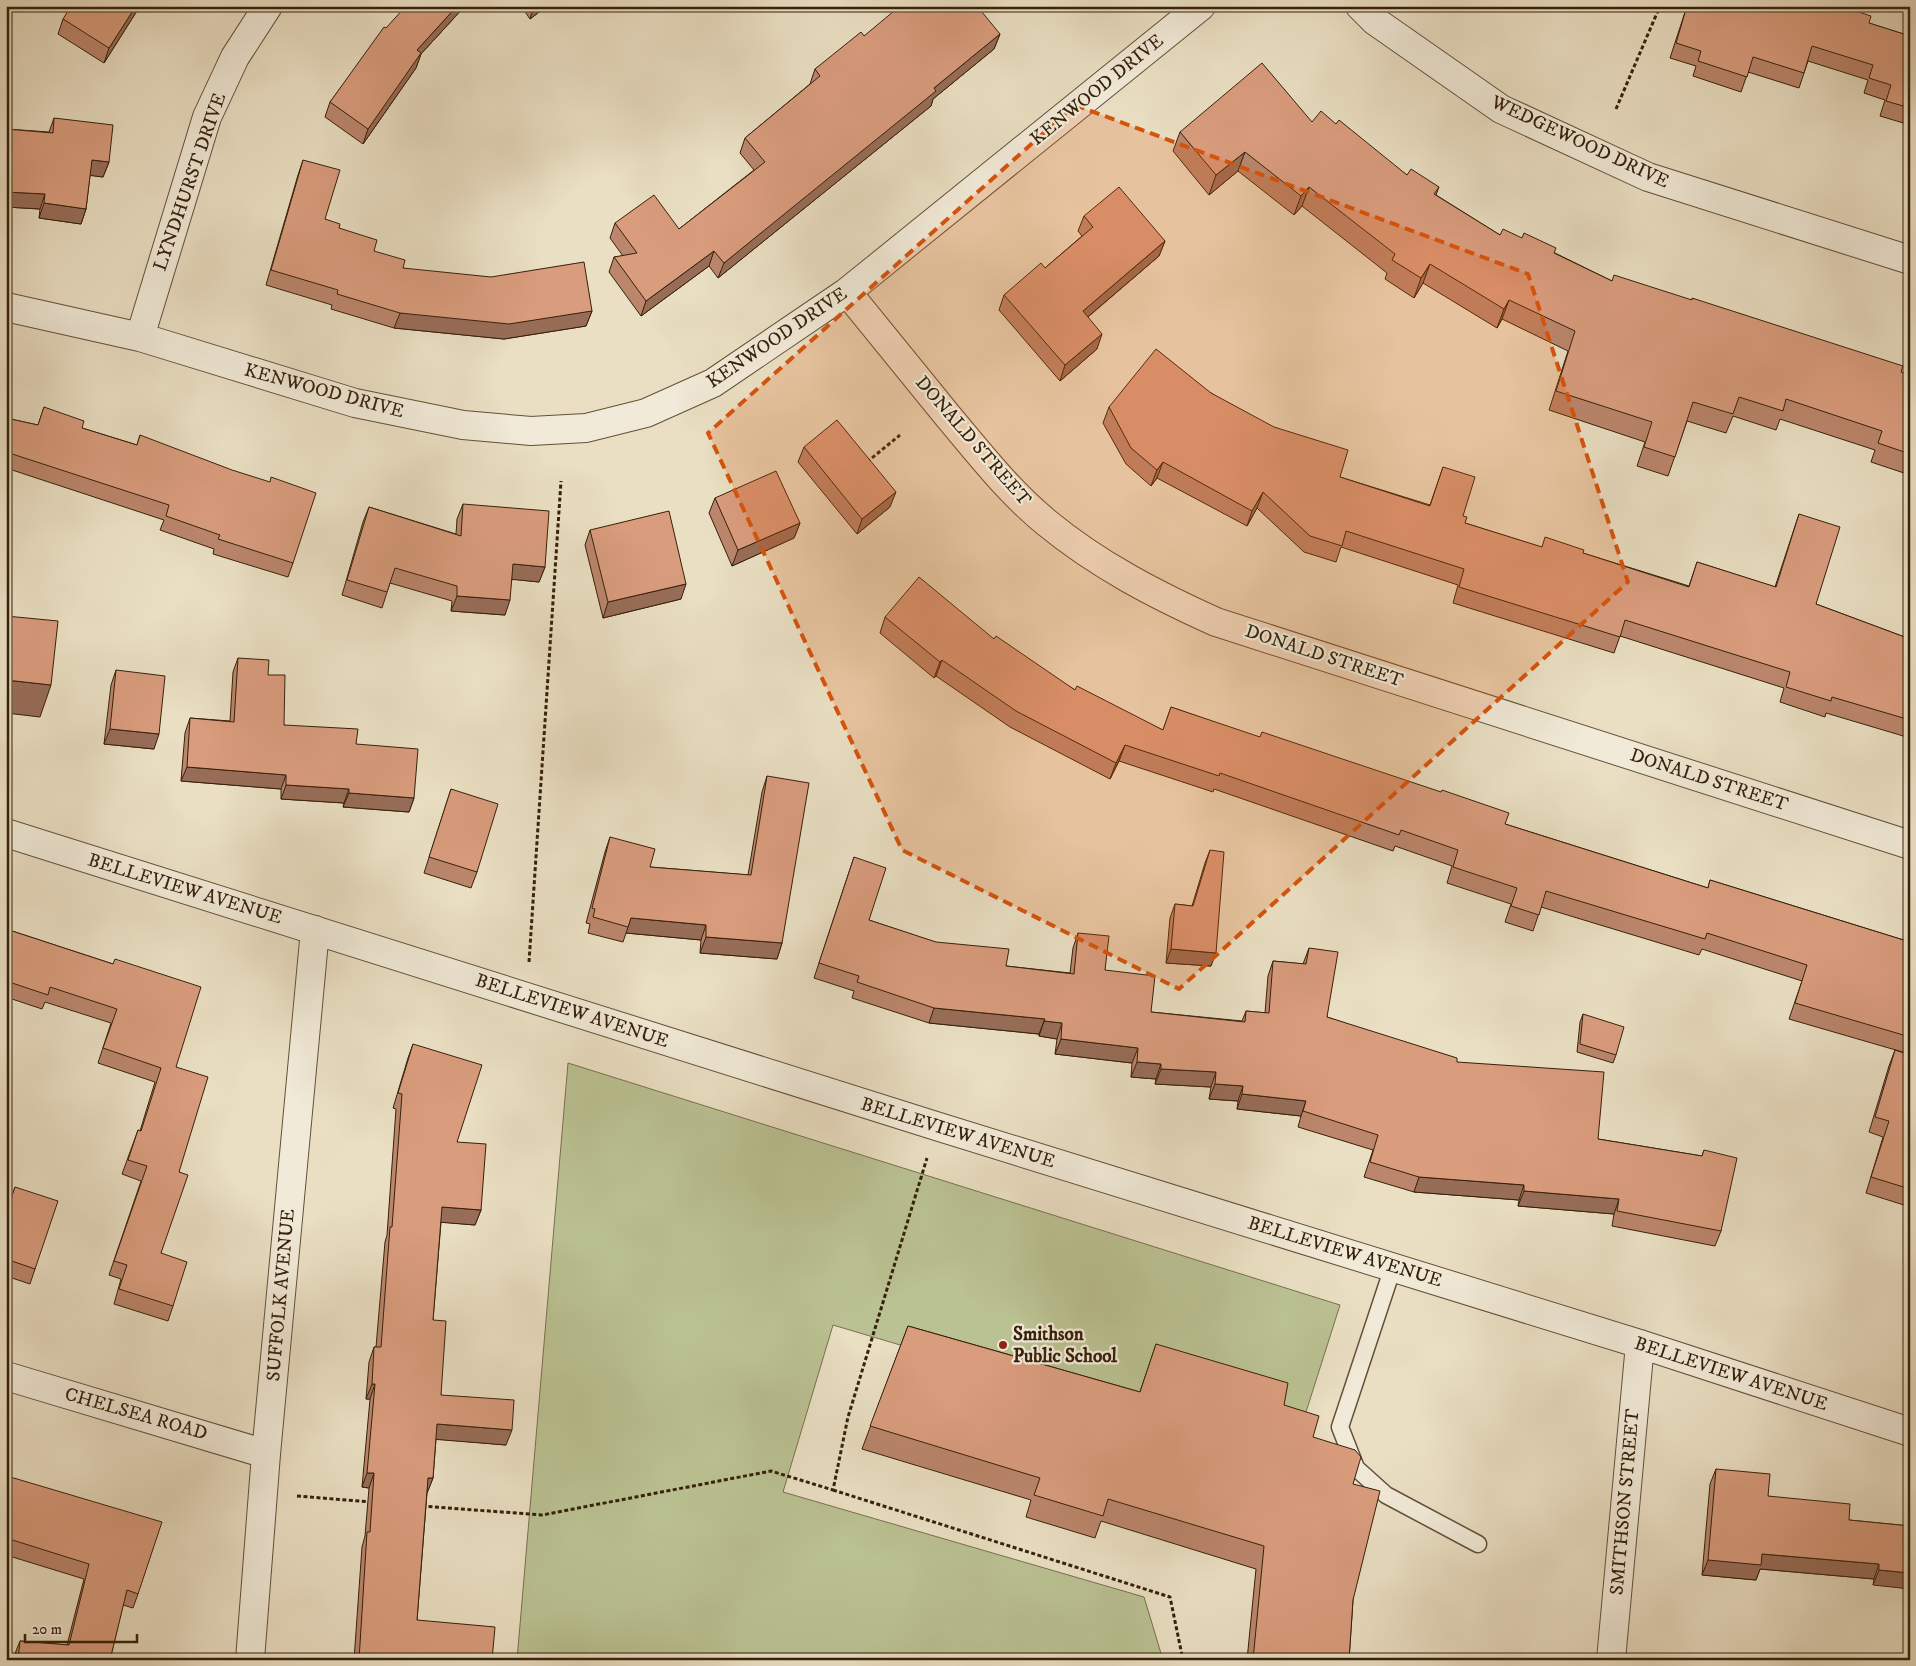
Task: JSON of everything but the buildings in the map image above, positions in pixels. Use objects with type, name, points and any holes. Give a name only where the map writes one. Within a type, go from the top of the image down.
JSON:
[{"type":"street","name":"LYNDHURST DRIVE","points":[[140,337],[207,117],[236,57],[268,6]]},
{"type":"street","name":"KENWOOD DRIVE","points":[[6,307],[140,337],[364,405],[463,425],[531,431],[586,428],[646,412],[713,384],[846,292],[1201,6]]},
{"type":"street","name":"WEDGEWOOD DRIVE","points":[[1360,6],[1375,20],[1501,109],[1596,153],[1648,177],[1910,260]]},
{"type":"street","name":"DONALD STREET","points":[[846,292],[987,463],[1017,495],[1046,523],[1078,546],[1160,597],[1216,622],[1910,845]]},
{"type":"street","name":"BELLEVIEW AVENUE","points":[[6,833],[936,1126],[1640,1344],[1910,1432]]},
{"type":"street","name":"SUFFOLK AVENUE","points":[[250,1660],[266,1454],[315,930]]},
{"type":"street","name":"SMITHSON STREET","points":[[1611,1660],[1640,1344]]},
{"type":"street","name":"CHELSEA ROAD","points":[[6,1376],[266,1454]]},
{"type":"lane","points":[[1393,1267],[1340,1427],[1356,1468],[1386,1495],[1478,1544]]},
{"type":"path","points":[[1616,108],[1660,6]]},
{"type":"path","points":[[866,464],[900,435]]},
{"type":"path","points":[[529,997],[529,971],[561,481]]},
{"type":"path","points":[[832,1490],[848,1417],[936,1126]]},
{"type":"path","points":[[416,1505],[542,1515],[771,1471],[1170,1597],[1182,1660]]},
{"type":"path","points":[[289,1495],[378,1502]]},
{"type":"highlighted area","points":[[1075,105],[1528,274],[1628,582],[1179,989],[902,850],[708,433]]},
{"type":"green space","points":[[568,1063],[1340,1305],[1299,1434],[1149,1366],[1132,1414],[833,1325],[783,1492],[1144,1597],[1163,1660],[517,1660]]},
{"type":"place","name":"Smithson Public School","points":[[1003,1345]]}]
